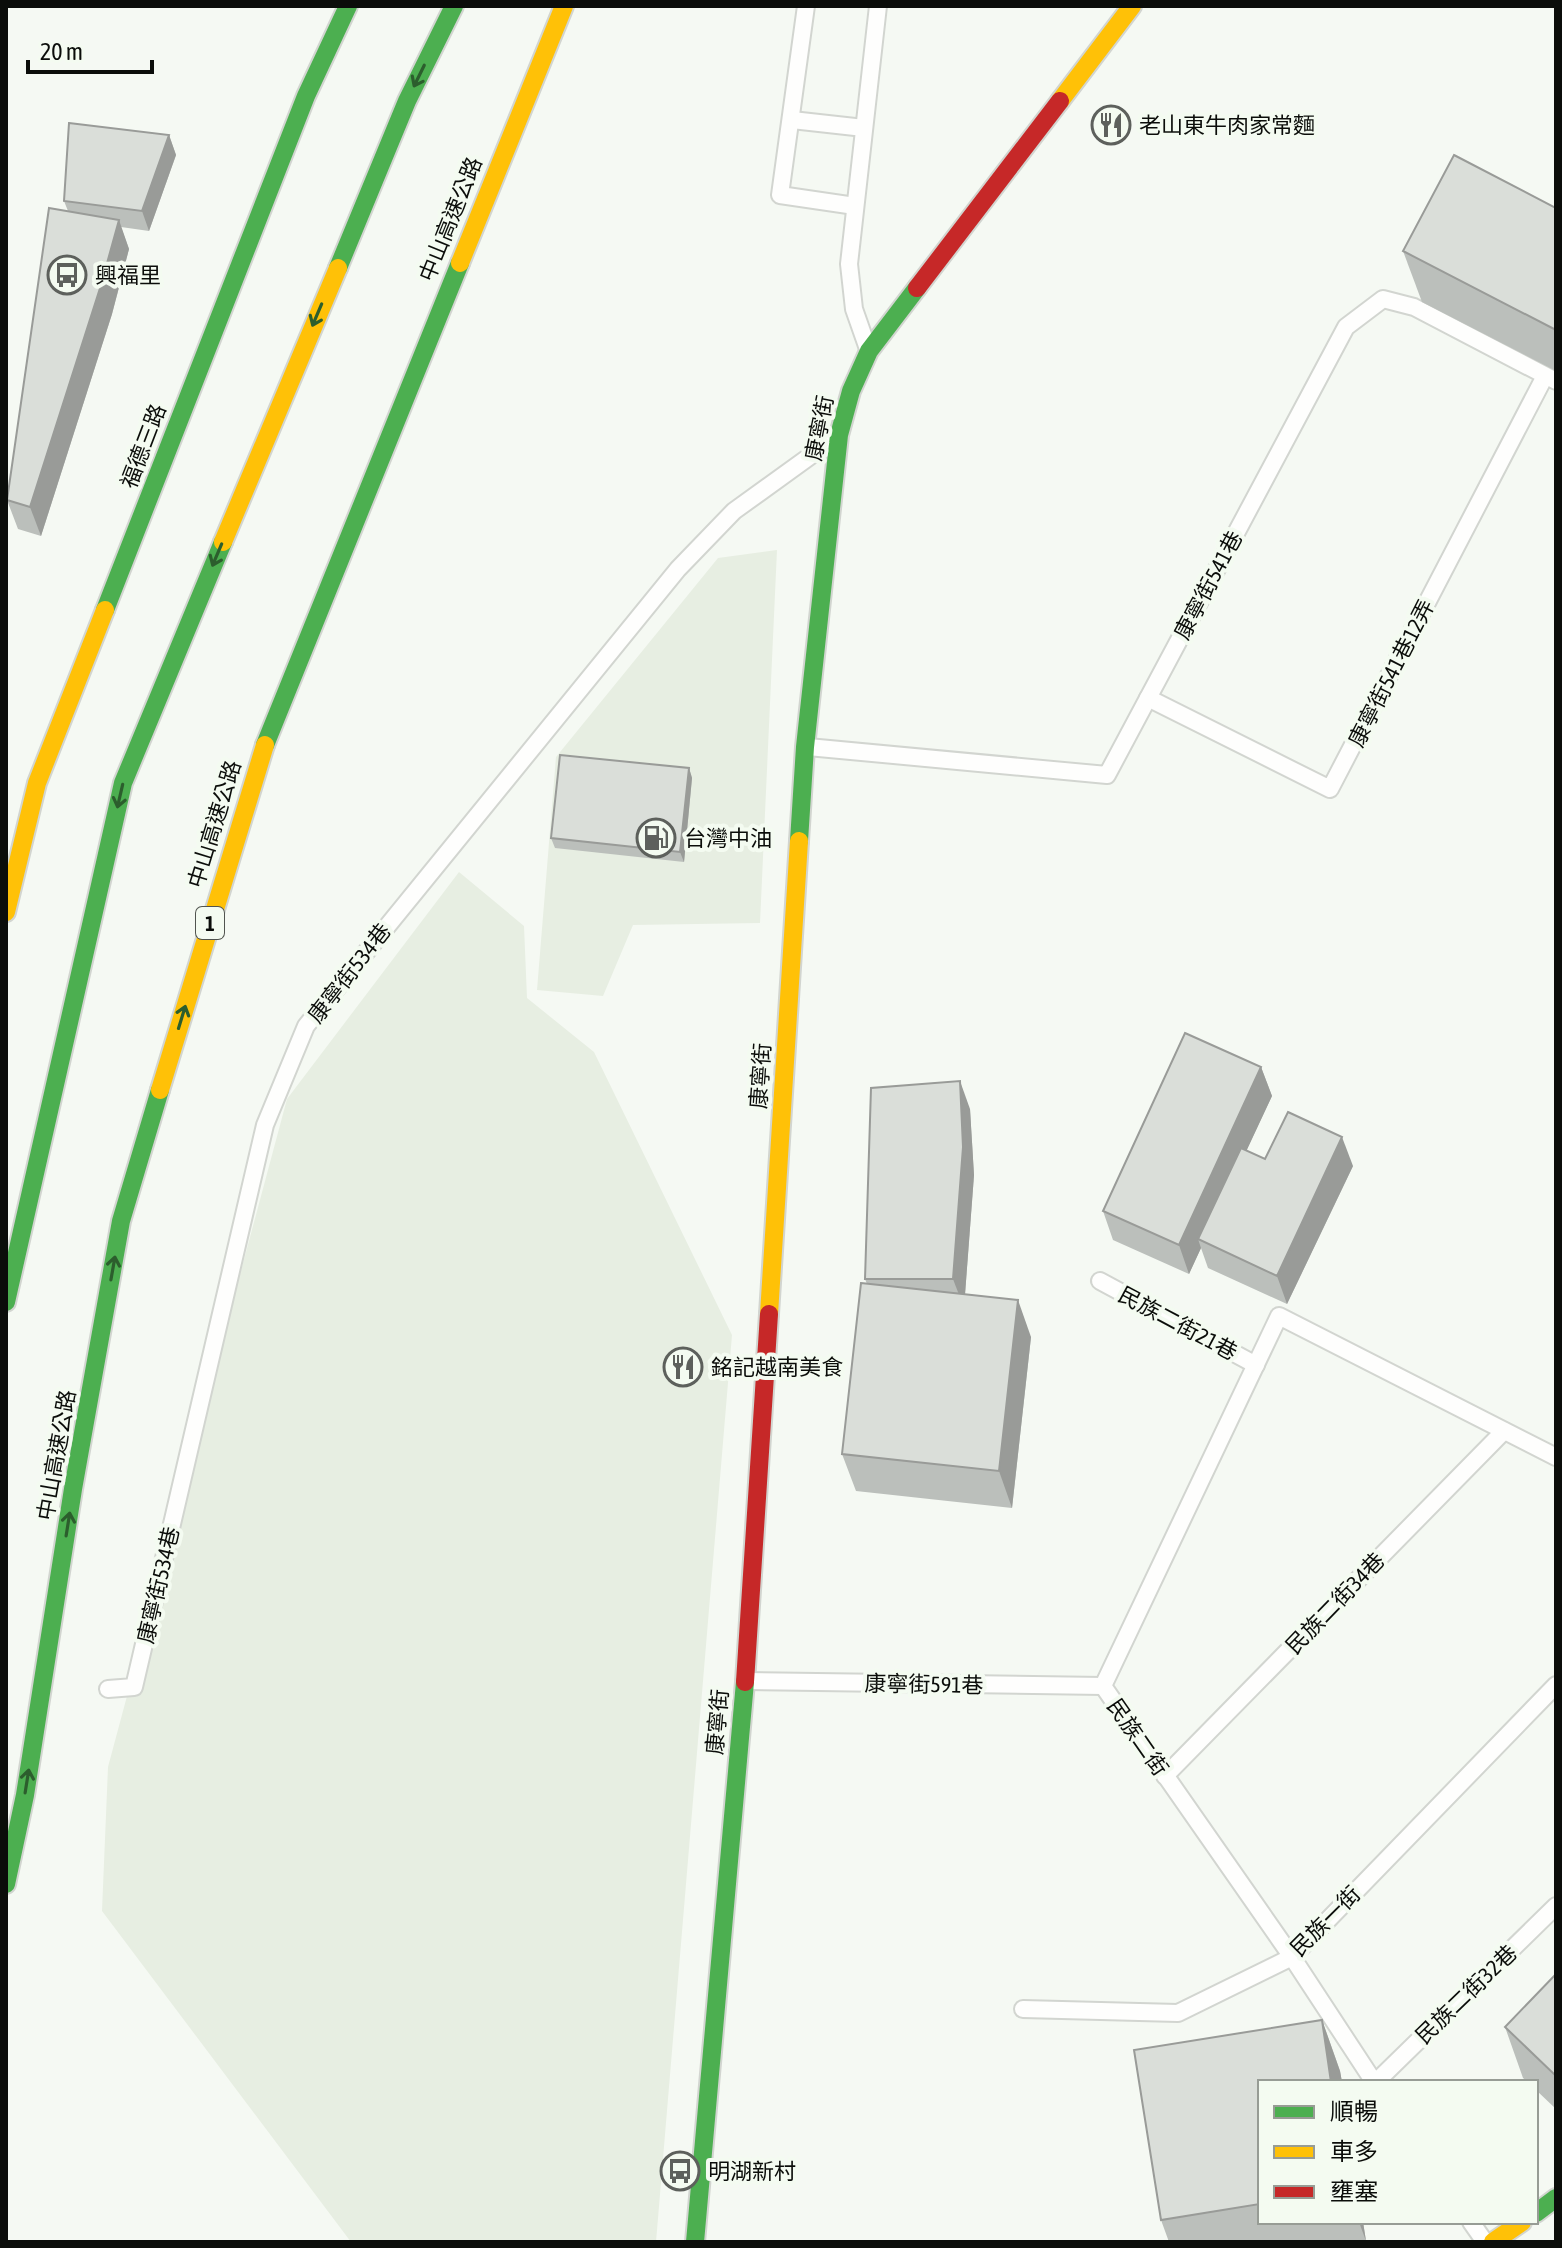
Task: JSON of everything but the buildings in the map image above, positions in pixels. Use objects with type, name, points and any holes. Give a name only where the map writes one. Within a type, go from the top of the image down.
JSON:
[{"type":"main road","name":"福德三路","points":[[6,912],[37,783],[306,96],[348,6]]},
{"type":"main road","points":[[6,1302],[123,783],[407,101],[454,6]]},
{"type":"main road","name":"中山高速公路","points":[[6,1884],[25,1795],[71,1504],[119,1235],[139,1161],[259,760],[564,6]]},
{"type":"main road","name":"康寧街","points":[[695,2242],[745,1681],[805,747],[839,435],[851,391],[869,351],[1132,6]]},
{"type":"main road","points":[[16,775],[37,783]]},
{"type":"main road","points":[[1538,2212],[1556,2198]]},
{"type":"main road","points":[[1493,2242],[1519,2224]]},
{"type":"lane","points":[[806,6],[780,195],[855,206]]},
{"type":"lane","points":[[869,351],[854,309],[849,264],[878,6]]},
{"type":"lane","points":[[792,120],[864,128]]},
{"type":"lane","name":"康寧街541巷","points":[[805,747],[1107,775],[1346,327],[1383,299],[1414,307],[1550,378]]},
{"type":"lane","name":"康寧街541巷12弄","points":[[1148,698],[1330,789],[1550,378]]},
{"type":"lane","name":"康寧街534巷","points":[[108,1689],[134,1687],[265,1125],[306,1026],[678,569],[734,511],[839,435]]},
{"type":"lane","name":"民族二街21巷","points":[[1100,1281],[1256,1365]]},
{"type":"lane","name":"民族二街","points":[[1374,2080],[1103,1686],[1279,1316],[1504,1431]]},
{"type":"lane","points":[[1504,1431],[1556,1457]]},
{"type":"lane","name":"民族二街34巷","points":[[1165,1776],[1504,1431]]},
{"type":"lane","name":"康寧街591巷","points":[[745,1681],[1103,1686]]},
{"type":"lane","name":"民族一街","points":[[1023,2009],[1178,2013],[1292,1957],[1556,1685]]},
{"type":"lane","name":"民族二街32巷","points":[[1377,2080],[1556,1906]]},
{"type":"lane","points":[[1472,2224],[1485,2242]]},
{"type":"shaded area","name":"台灣中油","points":[[777,550],[760,923],[633,925],[603,996],[537,990],[556,757],[718,558]]},
{"type":"shaded area","points":[[459,872],[524,926],[527,998],[594,1052],[732,1335],[656,2242],[351,2242],[102,1911],[108,1767],[287,1099]]},
{"type":"traffic: fast","points":[[105,610],[306,96],[348,6]]},
{"type":"traffic: fast","points":[[338,268],[407,101],[454,6]]},
{"type":"traffic: fast","points":[[265,745],[460,263]]},
{"type":"traffic: fast","points":[[799,841],[805,747],[839,435],[851,391],[869,351],[917,288]]},
{"type":"traffic: fast","points":[[6,1302],[123,783],[223,542]]},
{"type":"traffic: fast","points":[[6,1884],[25,1795],[73,1489],[121,1221],[160,1090]]},
{"type":"traffic: fast","points":[[695,2242],[745,1682]]},
{"type":"traffic: fast","points":[[1538,2212],[1556,2198]]},
{"type":"traffic: slow","points":[[460,263],[564,6]]},
{"type":"traffic: slow","points":[[1060,101],[1132,6]]},
{"type":"traffic: slow","points":[[223,542],[338,268]]},
{"type":"traffic: slow","points":[[6,912],[37,783],[105,610]]},
{"type":"traffic: slow","points":[[160,1090],[265,745]]},
{"type":"traffic: slow","points":[[769,1314],[799,841]]},
{"type":"traffic: slow","points":[[1493,2242],[1519,2224]]},
{"type":"traffic: jam","points":[[917,288],[1060,101]]},
{"type":"traffic: jam","points":[[745,1682],[769,1314]]},
{"type":"place","name":"老山東牛肉家常麵","points":[[1111,125]]},
{"type":"place","name":"興福里","points":[[67,275]]},
{"type":"place","name":"台灣中油","points":[[656,838]]},
{"type":"place","name":"銘記越南美食","points":[[683,1367]]},
{"type":"place","name":"明湖新村","points":[[680,2171]]}]
